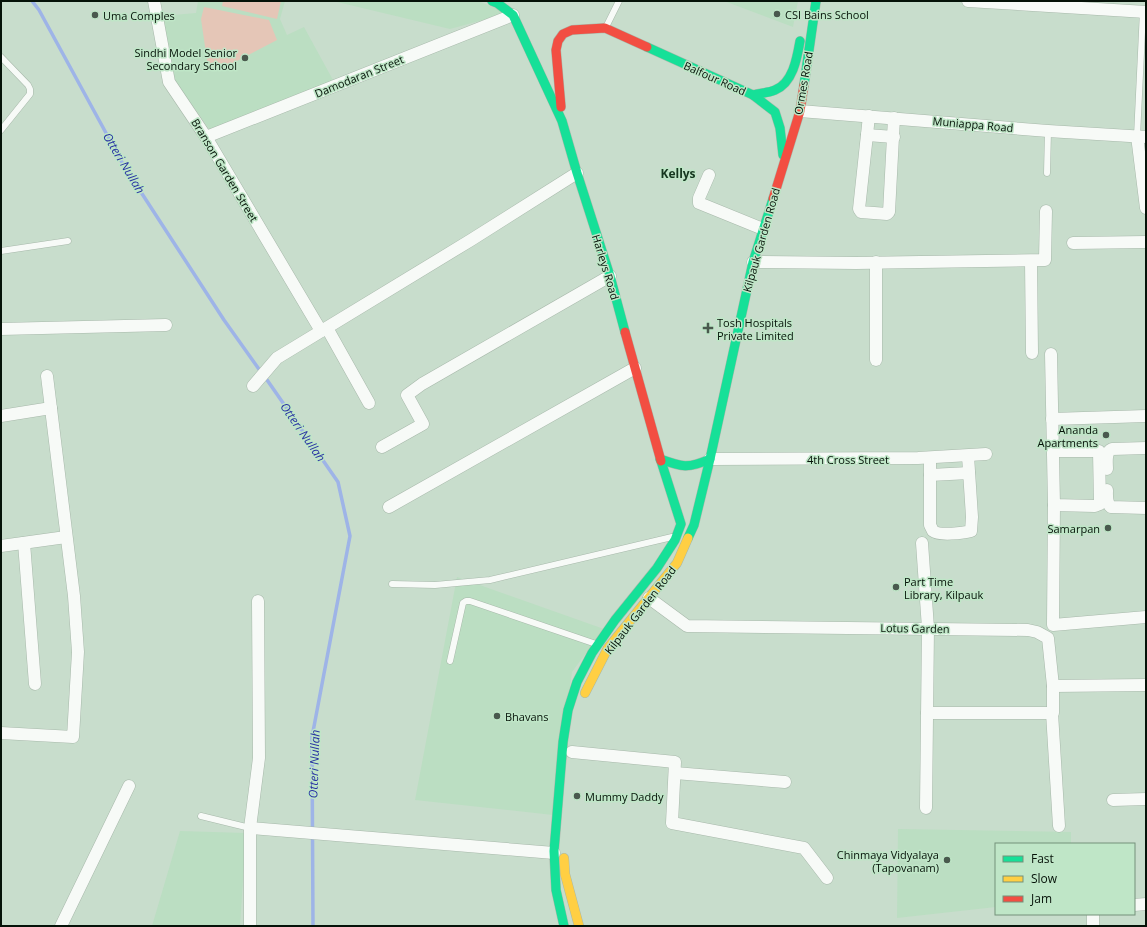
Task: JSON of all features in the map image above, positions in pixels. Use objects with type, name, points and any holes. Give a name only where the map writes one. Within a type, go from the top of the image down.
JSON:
[{"type":"main road","points":[[492,1],[513,15]]},
{"type":"main road","name":"Ormes Road","points":[[784,163],[800,110],[816,1]]},
{"type":"main road","name":"Harleys Road","points":[[513,15],[562,121],[610,276],[660,459],[681,524],[678,535]]},
{"type":"main road","points":[[562,121],[556,61],[558,41],[563,34],[572,30],[605,28]]},
{"type":"main road","name":"Balfour Road","points":[[605,28],[753,95],[775,112],[780,128],[784,163]]},
{"type":"main road","name":"Ormes Road","points":[[753,95],[777,89],[790,75],[797,57],[802,29]]},
{"type":"main road","name":"Kilpauk Garden Road","points":[[583,702],[587,688],[608,648],[677,563],[694,525],[753,262],[784,163]]},
{"type":"main road","points":[[660,459],[680,467],[695,466],[710,459]]},
{"type":"main road","points":[[564,926],[555,882],[559,853],[558,794],[564,728],[574,689],[585,665],[605,633],[668,554],[678,535]]},
{"type":"main road","points":[[559,853],[579,926]]},
{"type":"street","name":"Branson Garden Street","points":[[154,1],[169,82],[206,137],[369,403]]},
{"type":"street","points":[[968,1],[1145,12]]},
{"type":"street","name":"Damodaran Street","points":[[206,137],[513,15]]},
{"type":"street","name":"Muniappa Road","points":[[800,110],[1048,131],[1141,137]]},
{"type":"street","points":[[869,116],[859,209],[861,212],[886,214],[889,212],[894,118]]},
{"type":"street","points":[[867,135],[894,137]]},
{"type":"street","points":[[1141,137],[1146,208]]},
{"type":"street","points":[[253,386],[277,358],[471,240],[577,173]]},
{"type":"street","points":[[709,175],[699,198],[699,203],[763,229]]},
{"type":"street","points":[[753,262],[1045,260],[1046,211]]},
{"type":"street","points":[[1073,243],[1146,242]]},
{"type":"street","points":[[1031,261],[1032,353]]},
{"type":"street","points":[[876,262],[876,360]]},
{"type":"street","points":[[382,447],[423,424],[407,395],[422,384],[610,276]]},
{"type":"street","points":[[1,329],[166,325]]},
{"type":"street","points":[[1050,354],[1054,505],[1053,625],[1146,617]]},
{"type":"street","points":[[389,507],[635,368]]},
{"type":"street","points":[[1,734],[73,737],[78,652],[74,596],[47,376]]},
{"type":"street","points":[[1,416],[51,408]]},
{"type":"street","points":[[1052,419],[1146,416]]},
{"type":"street","points":[[1146,448],[1109,450],[1107,454],[1107,500],[1108,505],[1111,507],[1146,508]]},
{"type":"street","points":[[1053,451],[1099,451],[1100,504],[1095,506],[1054,505]]},
{"type":"street","name":"4th Cross Street","points":[[710,459],[930,458],[986,454]]},
{"type":"street","points":[[930,458],[930,525],[933,531],[940,533],[965,533],[971,531],[972,517],[968,456]]},
{"type":"street","points":[[930,475],[969,473]]},
{"type":"street","points":[[1,546],[66,537]]},
{"type":"street","points":[[24,543],[35,684]]},
{"type":"street","points":[[922,543],[928,628],[926,808]]},
{"type":"street","name":"Lotus Garden","points":[[649,598],[687,626],[1028,630],[1048,638],[1054,686]]},
{"type":"street","points":[[250,926],[250,828],[259,758],[258,601]]},
{"type":"street","points":[[1059,826],[1052,713],[1053,714],[1054,686],[1146,685]]},
{"type":"street","points":[[927,713],[1052,713]]},
{"type":"street","points":[[572,753],[675,762],[672,823],[804,848],[827,878]]},
{"type":"street","points":[[675,773],[785,782]]},
{"type":"street","points":[[61,926],[129,786]]},
{"type":"street","points":[[1113,800],[1146,799]]},
{"type":"street","points":[[250,828],[559,853]]},
{"type":"street","points":[[1135,904],[1146,904]]},
{"type":"street","points":[[1093,915],[1094,926]]},
{"type":"lane","points":[[605,28],[619,1]]},
{"type":"lane","points":[[1141,137],[1145,12]]},
{"type":"lane","points":[[1,56],[30,89],[30,94],[1,130]]},
{"type":"lane","points":[[1047,173],[1048,131]]},
{"type":"lane","points":[[1,251],[68,241]]},
{"type":"lane","points":[[392,584],[435,585],[490,580],[678,535]]},
{"type":"lane","points":[[450,661],[464,603],[466,601],[470,601],[597,645]]},
{"type":"lane","points":[[201,816],[250,828]]},
{"type":"shaded area","name":"Sindhi Model Senior Secondary School","points":[[198,1],[285,1],[280,19],[287,35],[304,27],[333,80],[210,130],[174,80],[161,16],[196,13]]},
{"type":"shaded area","points":[[223,1],[281,1],[277,19],[222,6]]},
{"type":"shaded area","points":[[333,1],[478,1],[505,12],[450,29]]},
{"type":"shaded area","name":"CSI Bains School","points":[[724,1],[798,1],[793,27]]},
{"type":"shaded area","points":[[204,7],[269,20],[277,40],[227,66],[208,67],[201,19]]},
{"type":"shaded area","name":"Bhavans","points":[[457,577],[604,629],[572,672],[553,815],[415,800]]},
{"type":"shaded area","name":"Chinmaya Vidyalaya (Tapovanam)","points":[[898,829],[1071,832],[1071,843],[995,843],[995,907],[897,918]]},
{"type":"shaded area","points":[[180,831],[246,833],[240,926],[152,926]]},
{"type":"waterway","name":"Otteri Nullah","points":[[32,1],[39,10],[124,166],[224,320],[261,372]]},
{"type":"waterway","name":"Otteri Nullah","points":[[265,377],[338,482],[350,536],[312,737],[313,926]]},
{"type":"traffic: fast","points":[[492,1],[513,15],[562,121],[610,276],[625,332]]},
{"type":"traffic: fast","points":[[804,85],[816,1]]},
{"type":"traffic: fast","points":[[753,95],[770,92],[781,87],[786,82],[793,69],[800,41]]},
{"type":"traffic: fast","points":[[647,47],[753,95],[775,112],[780,128],[783,155]]},
{"type":"traffic: fast","points":[[688,538],[694,525],[710,459],[753,262],[773,199]]},
{"type":"traffic: fast","points":[[660,459],[685,466],[690,466],[710,459]]},
{"type":"traffic: fast","points":[[564,926],[556,890],[554,851],[563,742],[568,710],[577,682],[592,653],[615,620],[657,568],[675,540],[681,524],[661,461]]},
{"type":"traffic: slow","points":[[585,693],[608,648],[677,563],[688,538]]},
{"type":"traffic: slow","points":[[564,858],[565,874],[579,926]]},
{"type":"traffic: jam","points":[[561,107],[556,50],[558,41],[563,34],[572,30],[605,28],[647,47]]},
{"type":"traffic: jam","points":[[773,199],[800,111],[804,85]]},
{"type":"traffic: jam","points":[[625,332],[661,461]]},
{"type":"place","name":"CSI Bains School","points":[[777,14]]},
{"type":"place","name":"Uma Comples","points":[[95,15]]},
{"type":"place","name":"Sindhi Model Senior Secondary School","points":[[245,58]]},
{"type":"place","name":"Tosh Hospitals Private Limited","points":[[708,328]]},
{"type":"place","name":"Ananda Apartments","points":[[1106,435]]},
{"type":"place","name":"Samarpan","points":[[1108,528]]},
{"type":"place","name":"Part Time Library, Kilpauk","points":[[896,587]]},
{"type":"place","name":"Bhavans","points":[[497,716]]},
{"type":"place","name":"Mummy Daddy","points":[[577,796]]},
{"type":"place","name":"Chinmaya Vidyalaya (Tapovanam)","points":[[947,860]]},
{"type":"district","name":"Kellys","points":[[678,173]]}]
